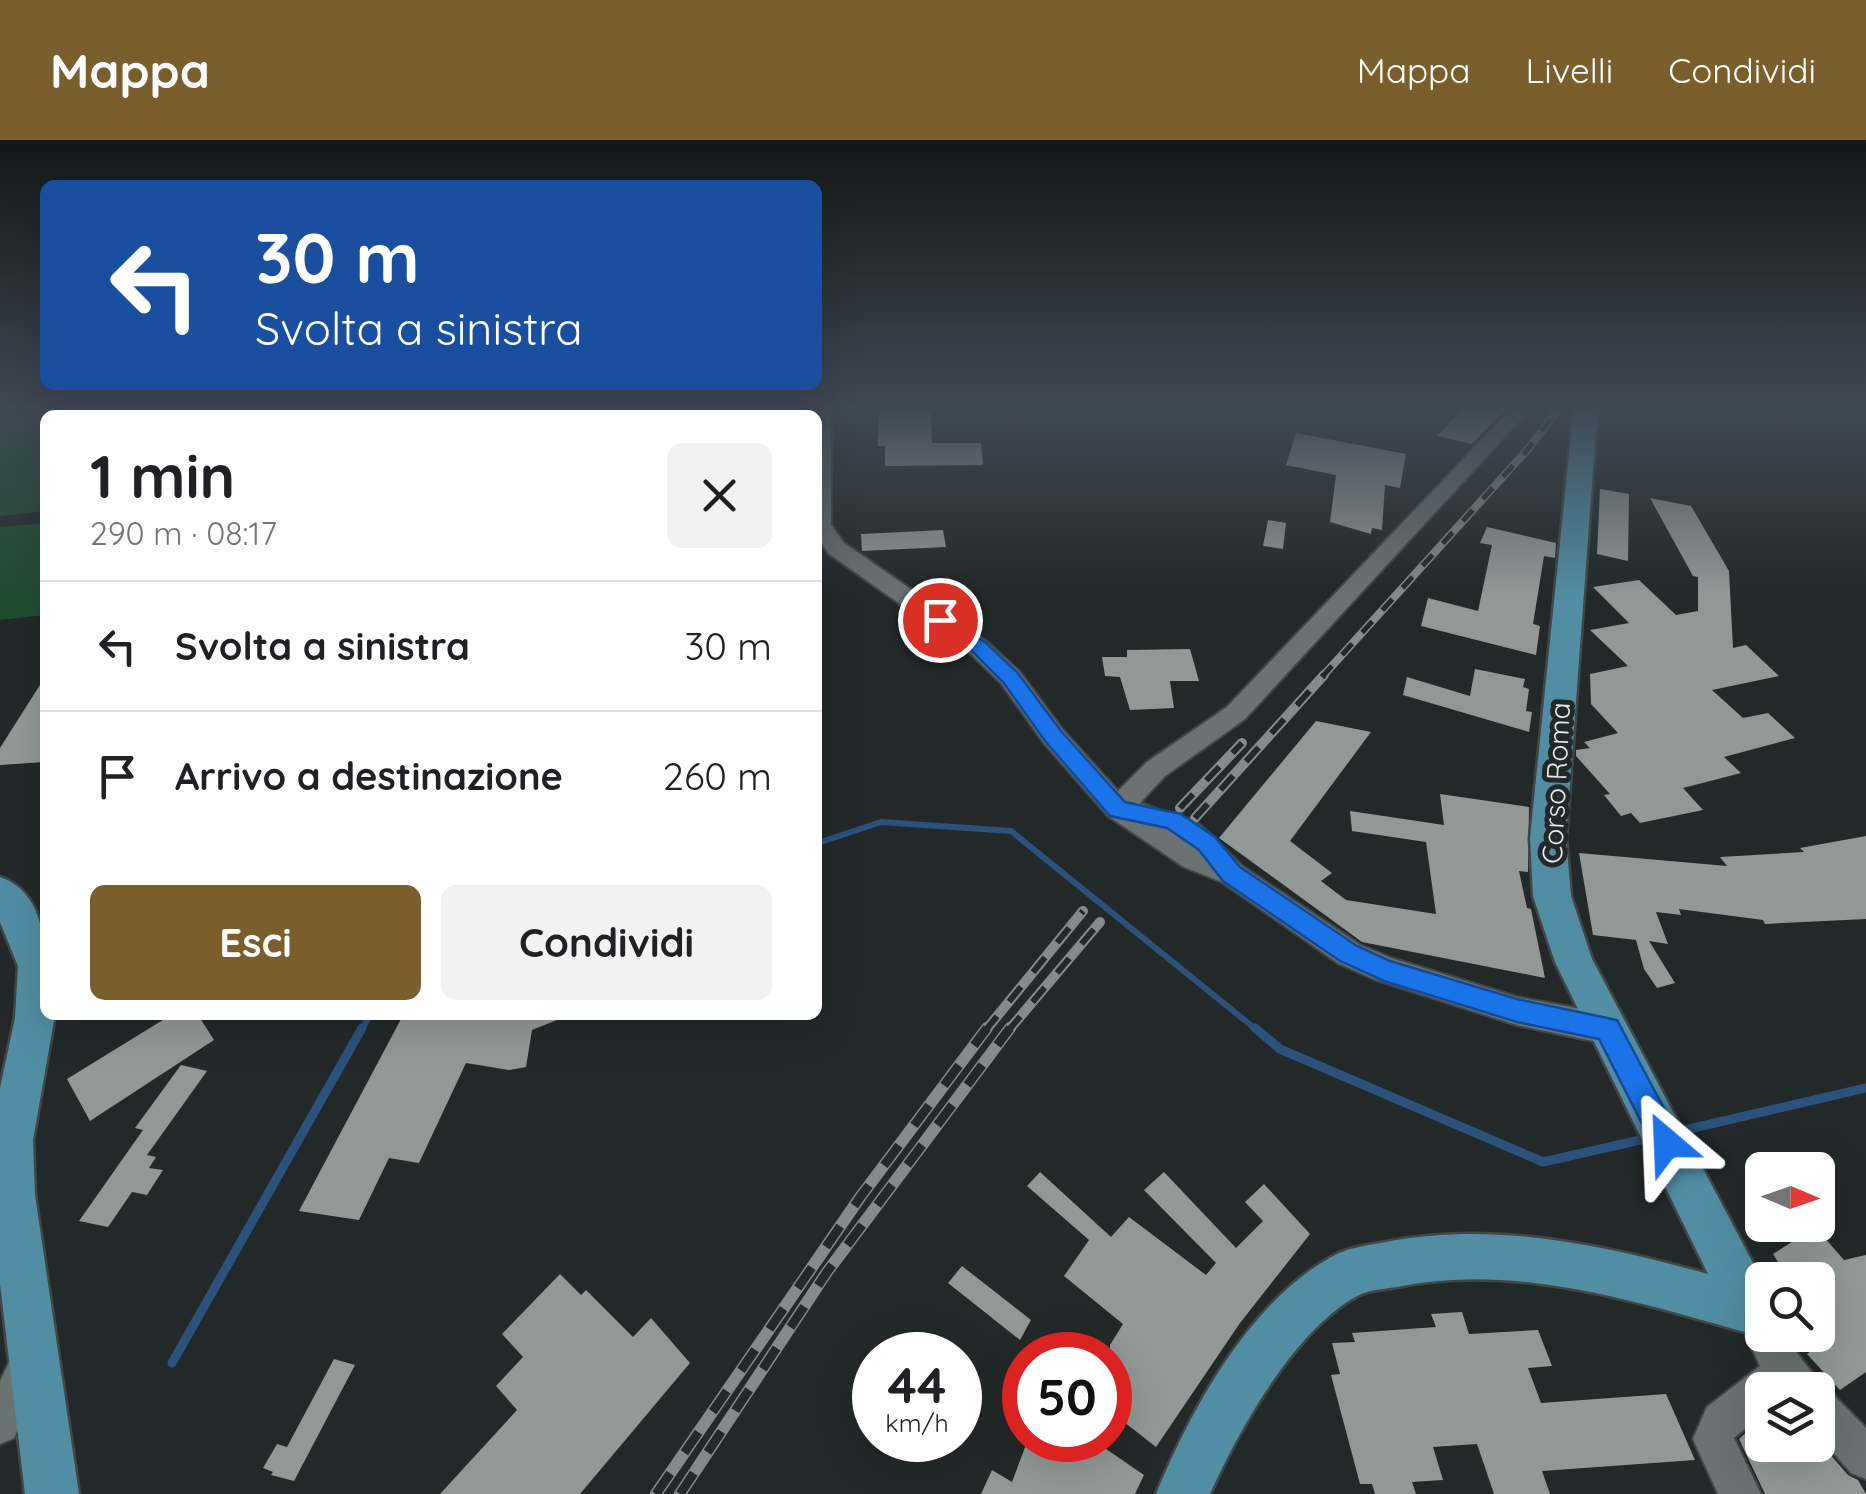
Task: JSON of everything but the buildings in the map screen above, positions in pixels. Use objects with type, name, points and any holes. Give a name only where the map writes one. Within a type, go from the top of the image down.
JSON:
[{"type":"main road","name":"Corso Roma","points":[[1581,470],[1548,838],[1552,896],[1574,962],[1745,1296]]},
{"type":"main road","points":[[0,892],[25,928],[38,966],[35,1018],[11,1140],[12,1195],[52,1494]]},
{"type":"main road","points":[[1183,1494],[1217,1420],[1298,1308],[1351,1272],[1418,1259],[1559,1262],[1618,1273],[1745,1320]]},
{"type":"street","points":[[1118,810],[1156,770],[1236,713],[1465,470]]},
{"type":"street","points":[[822,528],[836,548],[980,648],[1010,677],[1053,736],[1118,810],[1194,860],[1232,874],[1348,954],[1384,970],[1517,1011],[1607,1029]]},
{"type":"street","points":[[0,1424],[34,1354]]},
{"type":"street","points":[[1740,1494],[1712,1438],[1721,1421],[1745,1408]]},
{"type":"street","points":[[1835,1424],[1866,1458]]},
{"type":"green space","points":[[0,470],[40,470],[40,512],[0,516]]},
{"type":"green space","points":[[40,523],[40,616],[0,620],[0,527]]},
{"type":"waterway","points":[[822,842],[881,822],[1011,831],[1258,1031]]},
{"type":"waterway","points":[[361,1031],[367,1020]]},
{"type":"waterway","points":[[172,1363],[362,1028]]},
{"type":"waterway","points":[[1255,1028],[1280,1049],[1543,1162],[1649,1138]]},
{"type":"waterway","points":[[1676,1132],[1866,1088]]},
{"type":"railway","points":[[1322,677],[1509,470]]},
{"type":"railway","points":[[1195,818],[1324,675]]},
{"type":"railway","points":[[1180,808],[1242,743]]},
{"type":"railway","points":[[985,1031],[1083,911]]},
{"type":"railway","points":[[1008,1031],[1100,922]]},
{"type":"railway","points":[[656,1494],[861,1196],[987,1028]]},
{"type":"railway","points":[[680,1494],[827,1272],[1010,1028]]},
{"type":"route","points":[[940,620],[980,648],[1010,677],[1053,736],[1118,810],[1173,820],[1207,844],[1232,874],[1348,954],[1384,970],[1517,1011],[1607,1029],[1667,1143]]}]
